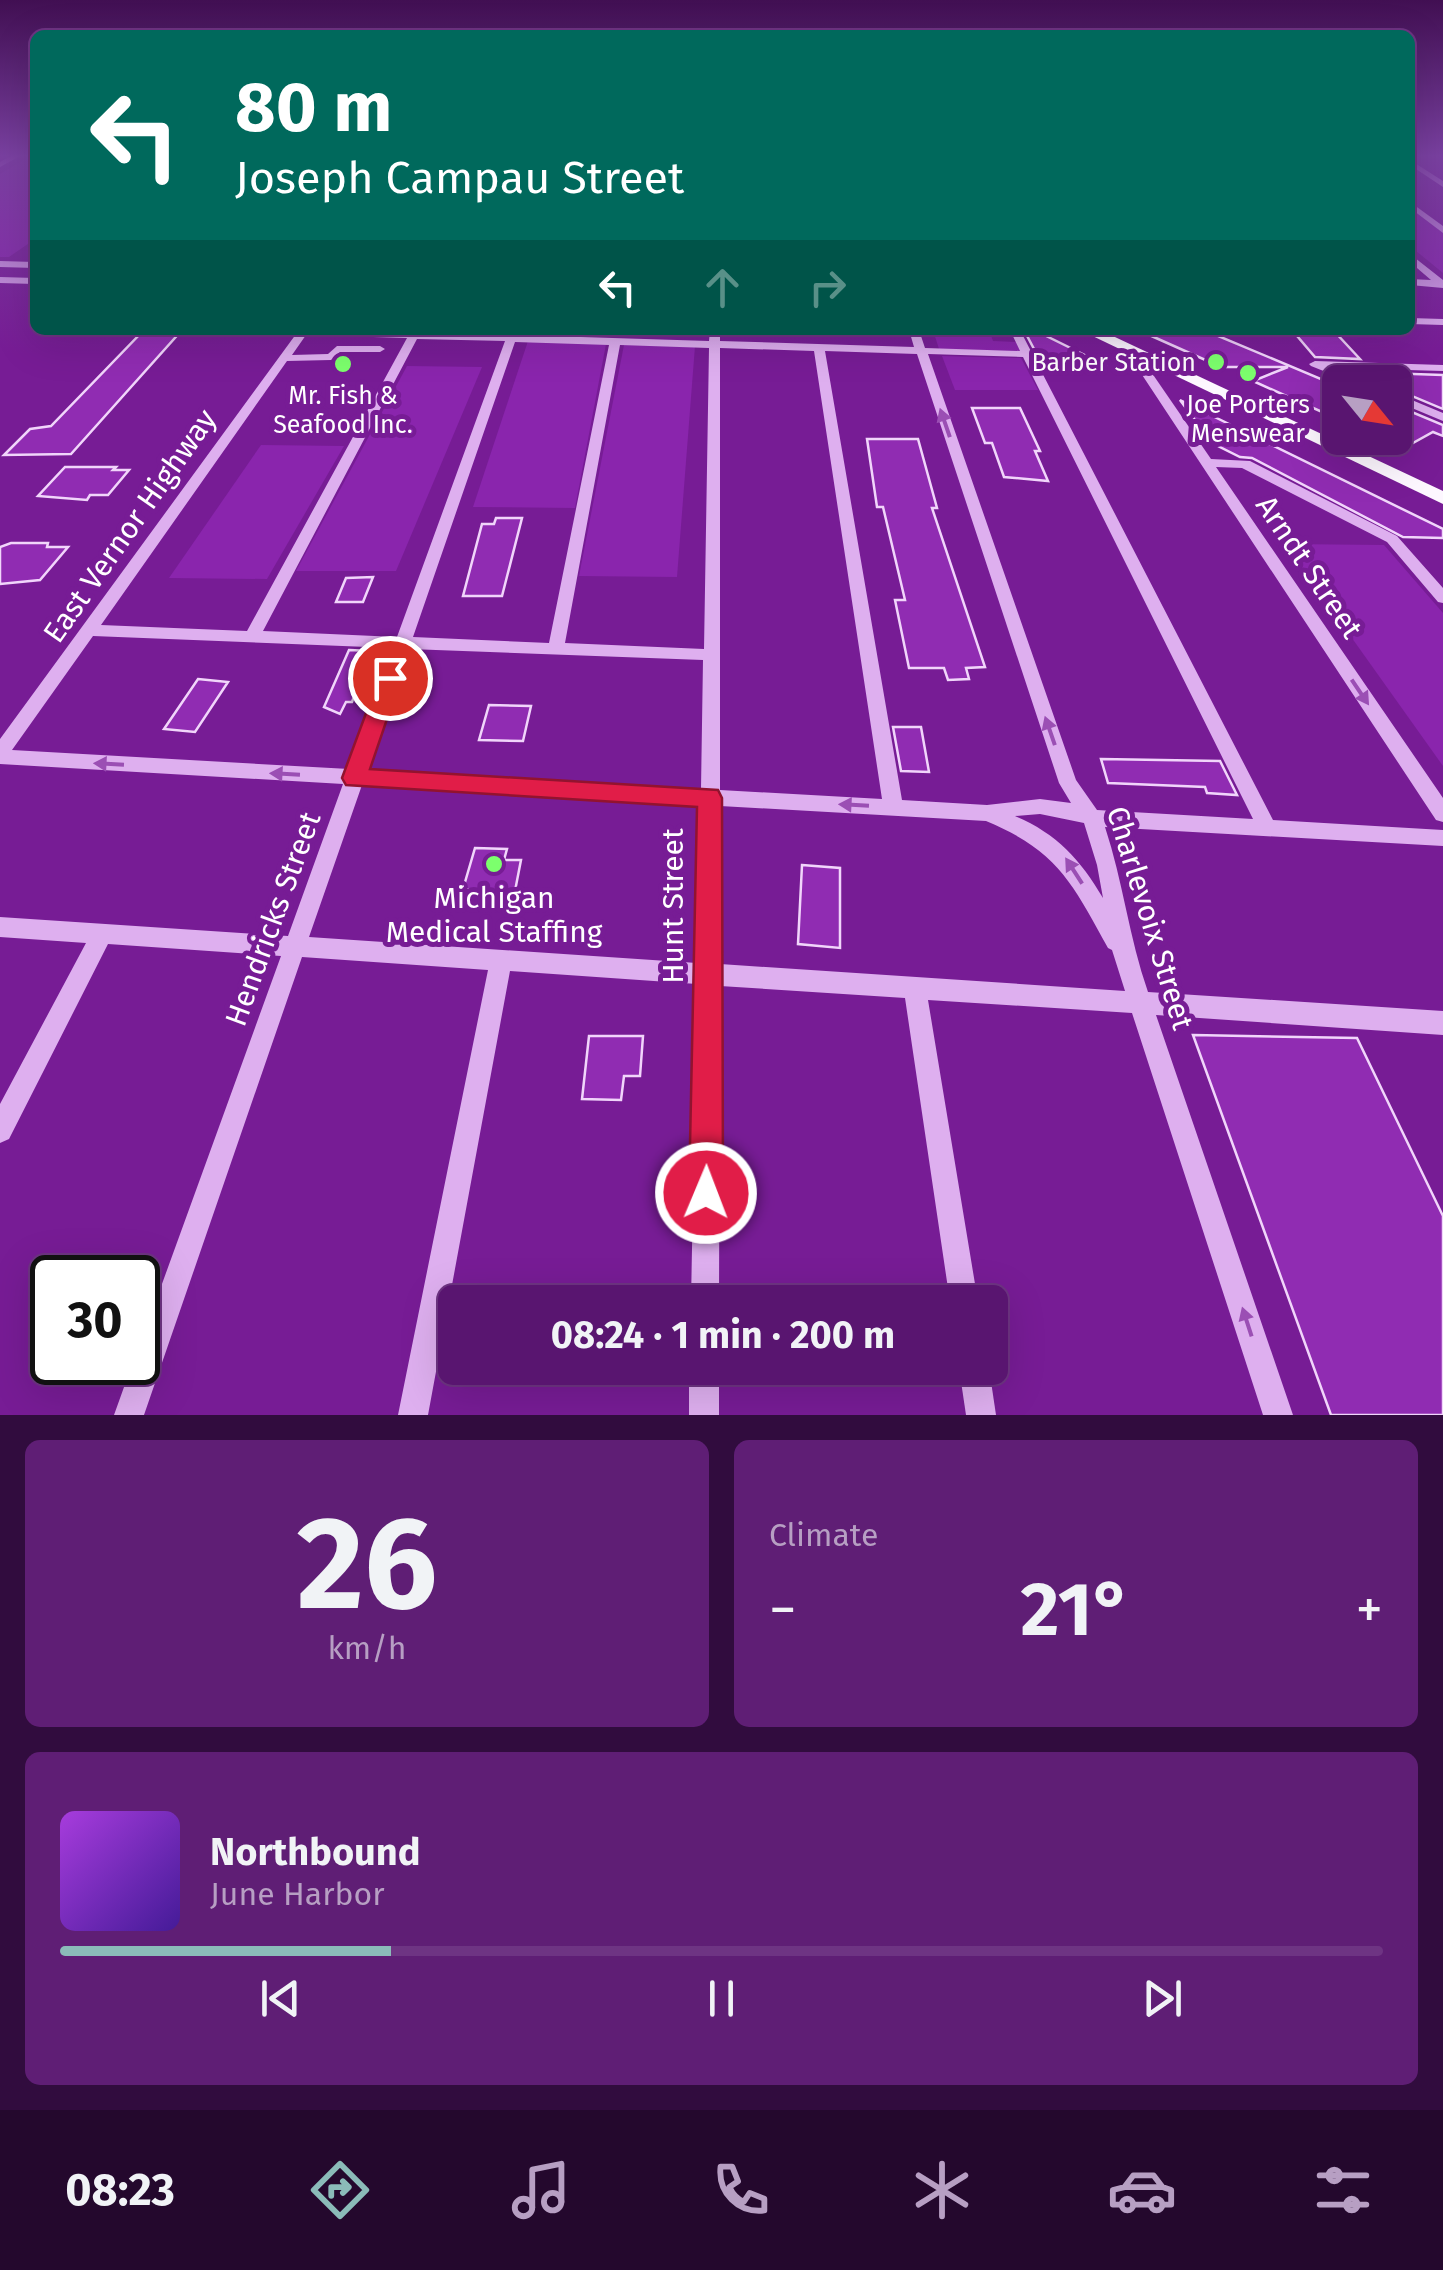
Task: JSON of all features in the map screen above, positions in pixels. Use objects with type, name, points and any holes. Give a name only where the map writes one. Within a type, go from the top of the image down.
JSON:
[{"type":"main road","points":[[1098,335],[1443,498]]},
{"type":"street","points":[[1415,261],[1442,283]]},
{"type":"street","points":[[0,264],[30,265]]},
{"type":"street","points":[[0,280],[30,281]]},
{"type":"street","points":[[1415,282],[1442,283]]},
{"type":"street","points":[[1415,321],[1443,322]]},
{"type":"street","name":"East Vernor Highway","points":[[0,755],[301,335]]},
{"type":"street","points":[[252,637],[414,335]]},
{"type":"street","name":"Hendricks Street","points":[[129,1415],[513,335]]},
{"type":"street","points":[[528,335],[615,341],[715,337],[819,348],[1026,354]]},
{"type":"street","name":"Charlevoix Street","points":[[916,335],[1068,783],[1092,818],[1107,864],[1124,955],[1278,1415]]},
{"type":"street","points":[[1017,335],[1267,828]]},
{"type":"street","name":"Hunt Street","points":[[705,1285],[715,337]]},
{"type":"street","points":[[556,649],[615,341]]},
{"type":"street","points":[[819,348],[893,808]]},
{"type":"street","points":[[284,358],[331,357],[337,349],[380,349]]},
{"type":"street","name":"Arndt Street","points":[[1130,350],[1443,814]]},
{"type":"street","points":[[1322,367],[1315,364],[1347,365]]},
{"type":"street","points":[[1412,367],[1443,368]]},
{"type":"street","points":[[1412,404],[1443,417]]},
{"type":"street","points":[[1206,464],[1245,464],[1392,539],[1443,598]]},
{"type":"street","points":[[90,630],[711,656]]},
{"type":"street","points":[[0,755],[893,808],[987,812],[1032,804],[1064,806],[1092,818],[1443,838]]},
{"type":"street","points":[[987,812],[1030,829],[1059,850],[1124,955]]},
{"type":"street","points":[[0,927],[1443,1023]]},
{"type":"street","points":[[0,1130],[102,934]]},
{"type":"street","points":[[413,1415],[501,962]]},
{"type":"street","points":[[915,988],[961,1285]]},
{"type":"street","points":[[704,1385],[704,1415]]},
{"type":"street","points":[[977,1385],[981,1415]]},
{"type":"shaded area","points":[[0,222],[30,222],[30,242],[9,257],[0,257]]},
{"type":"shaded area","points":[[1415,222],[1429,222],[1443,233],[1443,273],[1415,250]]},
{"type":"shaded area","points":[[935,335],[991,335],[993,341],[1016,342],[1020,351],[939,349]]},
{"type":"shaded area","points":[[528,341],[606,344],[575,508],[473,507]]},
{"type":"shaded area","points":[[624,345],[695,346],[677,577],[579,576]]},
{"type":"shaded area","points":[[942,356],[1021,358],[1038,390],[955,390]]},
{"type":"shaded area","points":[[407,366],[482,367],[396,571],[296,571]]},
{"type":"shaded area","points":[[261,445],[344,446],[267,579],[169,578]]},
{"type":"shaded area","points":[[1285,544],[1384,545],[1443,613],[1443,766]]},
{"type":"building","points":[[139,335],[178,335],[71,454],[4,455],[30,429],[51,426]]},
{"type":"building","points":[[1027,335],[1044,335],[1107,366],[1043,366]]},
{"type":"building","points":[[1149,335],[1216,335],[1322,379],[1322,412],[1253,381],[1288,367],[1221,367]]},
{"type":"building","points":[[1296,335],[1338,335],[1360,359],[1315,357]]},
{"type":"building","points":[[1412,374],[1443,375],[1443,409],[1412,396]]},
{"type":"building","points":[[1180,400],[1443,529],[1443,538],[1403,537],[1252,458],[1240,457],[1212,443]]},
{"type":"building","points":[[972,408],[1020,408],[1040,451],[1035,451],[1048,481],[1004,477],[992,443],[985,443]]},
{"type":"building","points":[[1412,412],[1443,425],[1443,436],[1433,432],[1412,444]]},
{"type":"building","points":[[867,439],[918,439],[937,508],[932,508],[985,667],[966,668],[969,679],[948,680],[944,668],[909,668],[895,600],[905,600],[883,507],[877,507]]},
{"type":"building","points":[[65,467],[129,470],[108,495],[90,495],[87,500],[38,496]]},
{"type":"building","points":[[496,518],[522,518],[502,596],[463,596],[482,524],[494,524]]},
{"type":"building","points":[[11,543],[68,547],[40,580],[0,584],[0,547]]},
{"type":"building","points":[[373,577],[363,602],[336,602],[346,578]]},
{"type":"building","points":[[349,650],[371,651],[352,702],[346,702],[340,714],[324,707]]},
{"type":"building","points":[[198,679],[228,682],[195,732],[164,729]]},
{"type":"building","points":[[489,705],[531,706],[523,741],[479,740]]},
{"type":"building","points":[[893,727],[921,727],[929,772],[901,771]]},
{"type":"building","points":[[1101,759],[1220,761],[1237,795],[1207,793],[1205,787],[1108,783]]},
{"type":"building","points":[[475,848],[507,849],[504,860],[521,860],[515,891],[463,889]]},
{"type":"building","points":[[802,865],[840,868],[840,948],[798,944]]},
{"type":"building","points":[[1193,1035],[1357,1038],[1443,1216],[1443,1415],[1331,1415]]},
{"type":"building","points":[[589,1036],[643,1036],[640,1076],[624,1076],[621,1100],[582,1099]]},
{"type":"place","name":"Barber Station","points":[[1216,362]]},
{"type":"place","name":"Mr. Fish & Seafood Inc.","points":[[343,364]]},
{"type":"place","name":"Joe Porters Menswear","points":[[1248,373]]},
{"type":"place","name":"Michigan Medical Staffing","points":[[494,864]]},
{"type":"route","points":[[390,678],[354,778],[709,798],[706,1193]]}]
